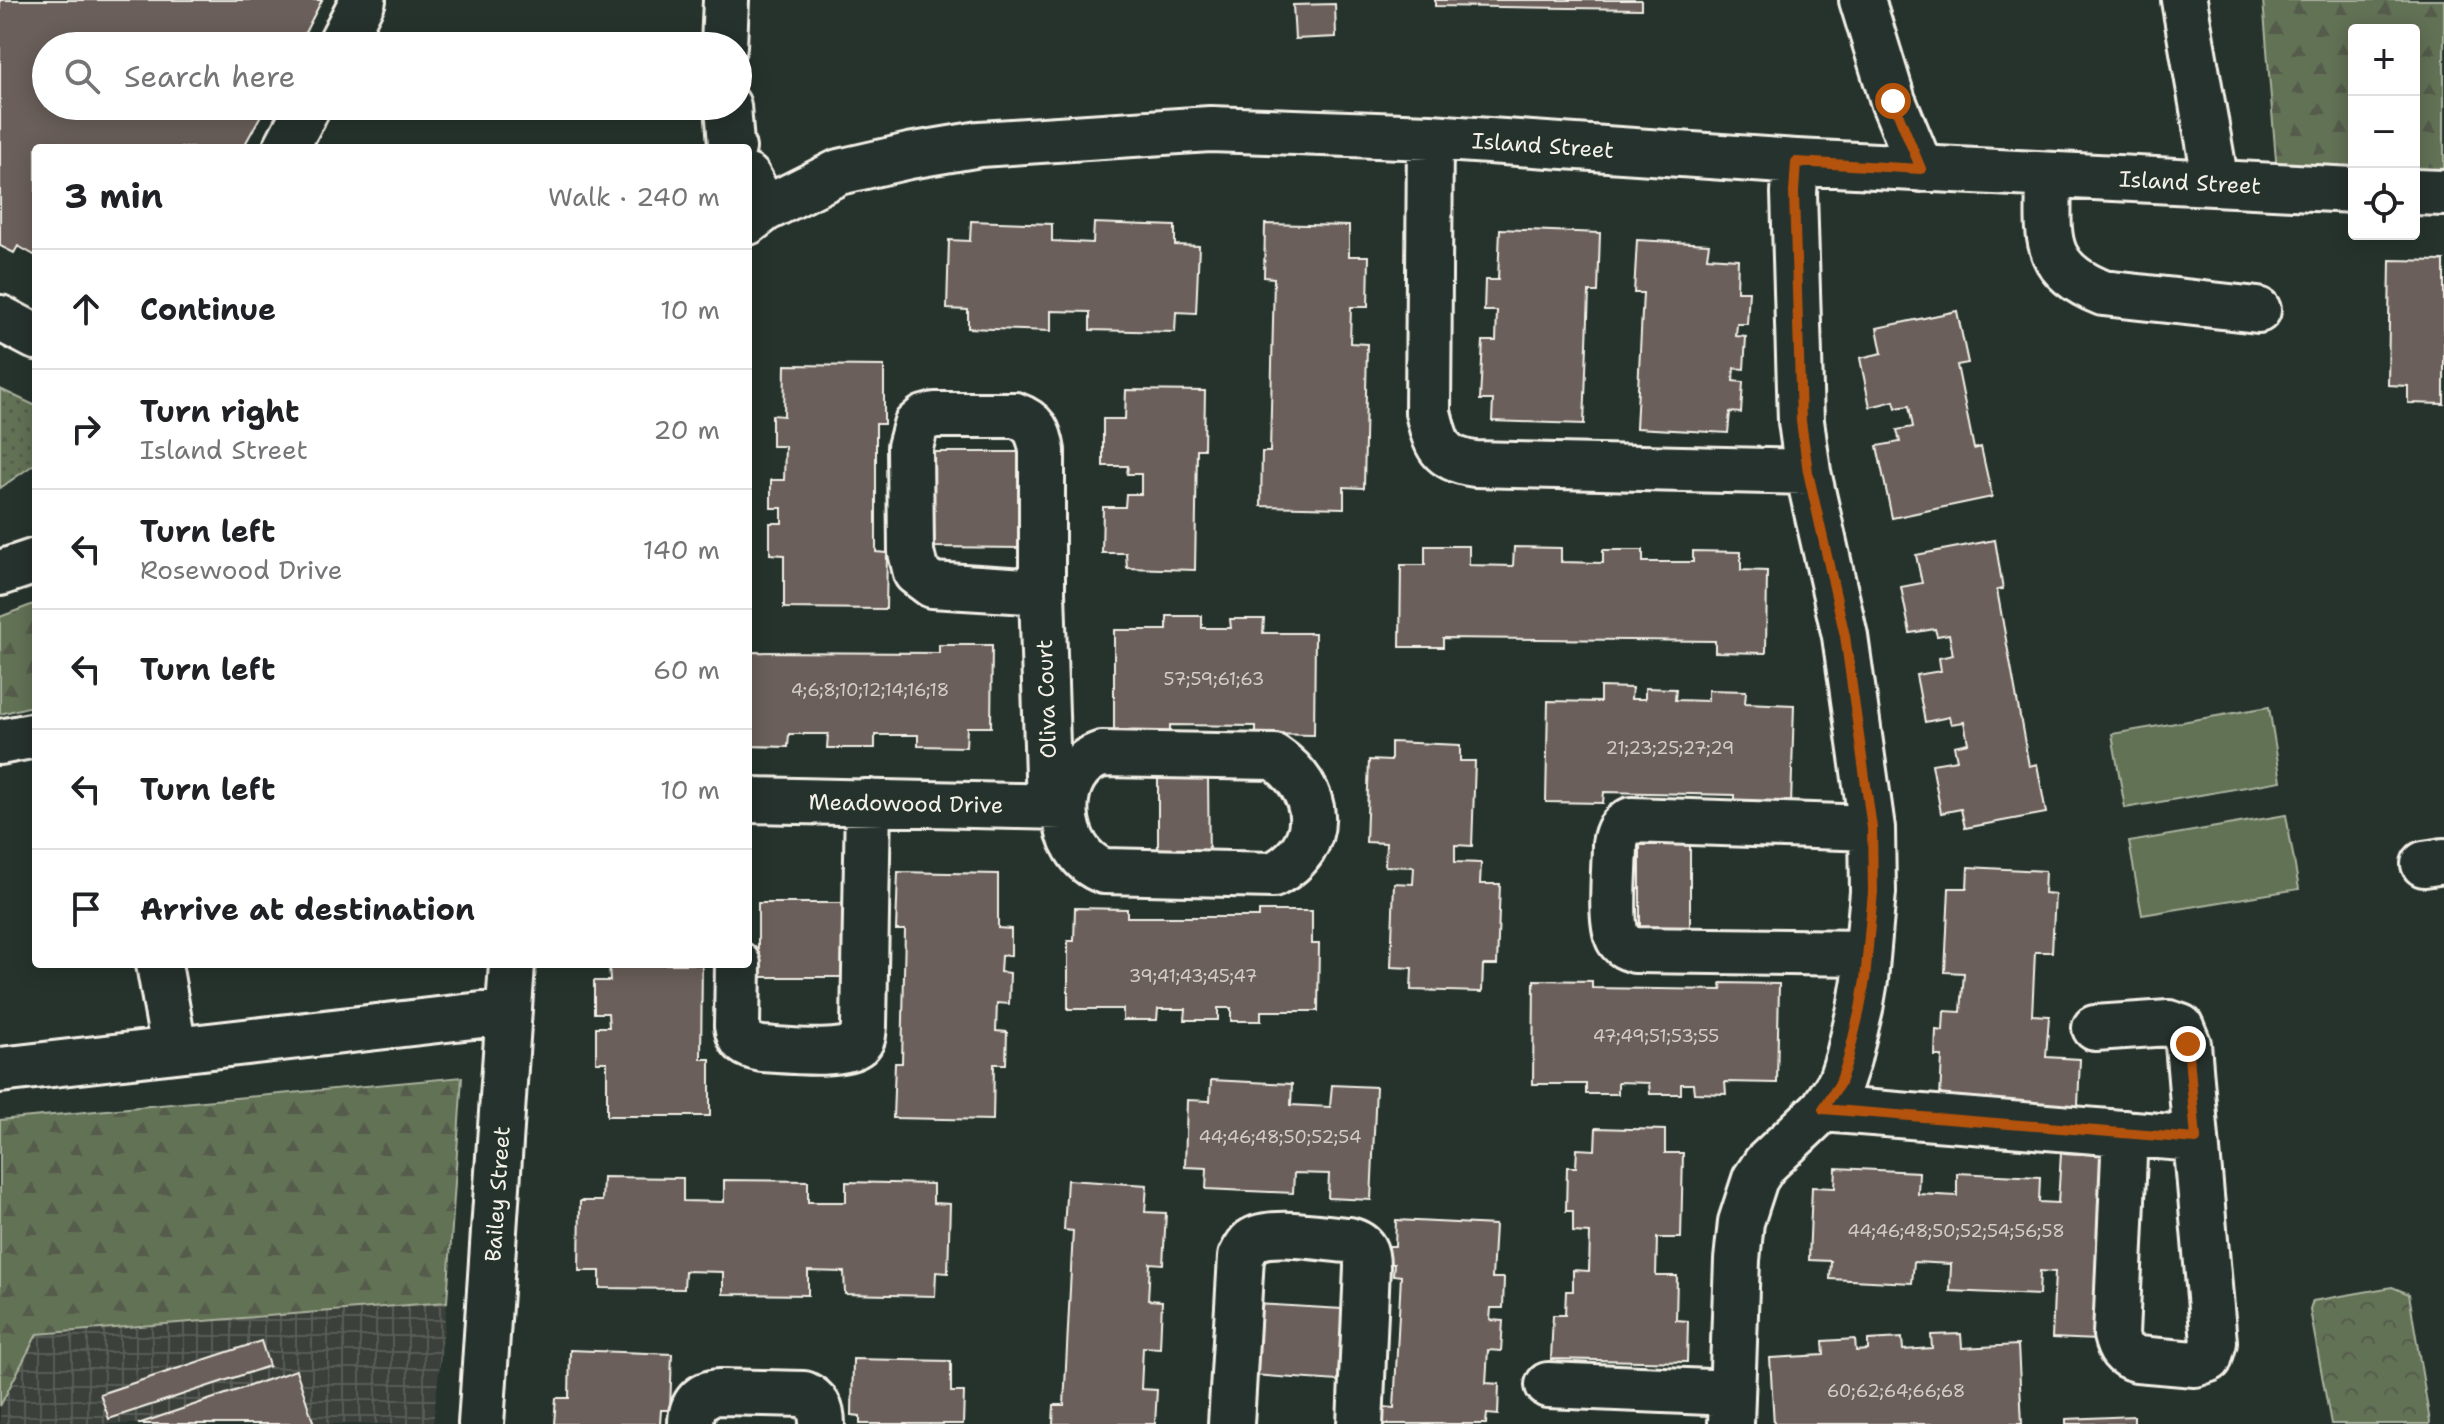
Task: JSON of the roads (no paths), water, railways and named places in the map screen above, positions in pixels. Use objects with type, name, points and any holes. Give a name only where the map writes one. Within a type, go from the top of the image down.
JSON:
[{"type":"street","points":[[346,32],[363,0]]},
{"type":"street","points":[[725,32],[726,0]]},
{"type":"street","points":[[1862,0],[1893,101],[1921,169]]},
{"type":"street","points":[[2184,0],[2216,183]]},
{"type":"street","points":[[288,144],[301,120]]},
{"type":"street","points":[[729,120],[731,144]]},
{"type":"street","name":"Island Street","points":[[754,203],[839,172],[980,144],[1210,129],[1430,137],[1796,162],[2348,190]]},
{"type":"street","points":[[1430,137],[1428,412],[1442,452],[1457,462],[1475,464],[1808,472]]},
{"type":"street","points":[[1548,1385],[1731,1408],[1737,1260],[1741,1222],[1748,1198],[1765,1164],[1823,1109],[1840,1083],[1860,1009],[1873,892],[1872,828],[1845,636],[1808,472],[1801,421],[1794,193],[1796,162]]},
{"type":"street","points":[[2049,175],[2049,233],[2053,253],[2061,267],[2081,284],[2103,293],[2258,310]]},
{"type":"street","points":[[2420,192],[2444,193]]},
{"type":"street","points":[[0,318],[32,335]]},
{"type":"street","name":"Oliva Court","points":[[1042,592],[932,585],[916,573],[911,552],[910,447],[916,425],[924,418],[935,415],[1015,415],[1027,419],[1036,427],[1042,451],[1042,592],[1057,807]]},
{"type":"street","points":[[0,573],[32,562]]},
{"type":"street","points":[[0,742],[32,736]]},
{"type":"street","points":[[1102,754],[1274,757],[1288,767],[1300,782],[1310,801],[1312,822],[1309,840],[1301,854],[1273,875],[1104,871],[1091,867],[1078,850],[1057,807],[1084,762],[1102,754]]},
{"type":"street","name":"Meadowood Drive","points":[[752,800],[1057,807]]},
{"type":"street","points":[[738,968],[737,1026],[742,1042],[762,1049],[835,1051],[856,1047],[863,1038],[868,802]]},
{"type":"street","points":[[1867,953],[1627,948],[1621,944],[1614,928],[1615,844],[1621,825],[1631,820],[1872,828]]},
{"type":"street","points":[[160,968],[174,1049]]},
{"type":"street","name":"Bailey Street","points":[[481,1424],[512,968]]},
{"type":"street","points":[[0,1070],[508,1012]]},
{"type":"street","points":[[2095,1028],[2169,1023],[2181,1027],[2186,1034],[2214,1342],[2209,1359],[2195,1364],[2128,1357],[2118,1345],[2125,1133]]},
{"type":"street","points":[[1823,1109],[2196,1139]]},
{"type":"street","points":[[1231,1424],[1241,1257],[1253,1240],[1273,1235],[1349,1240],[1364,1248],[1367,1267],[1360,1424]]},
{"type":"street","points":[[691,1424],[695,1404],[711,1393],[793,1392],[813,1398],[822,1424]]}]
